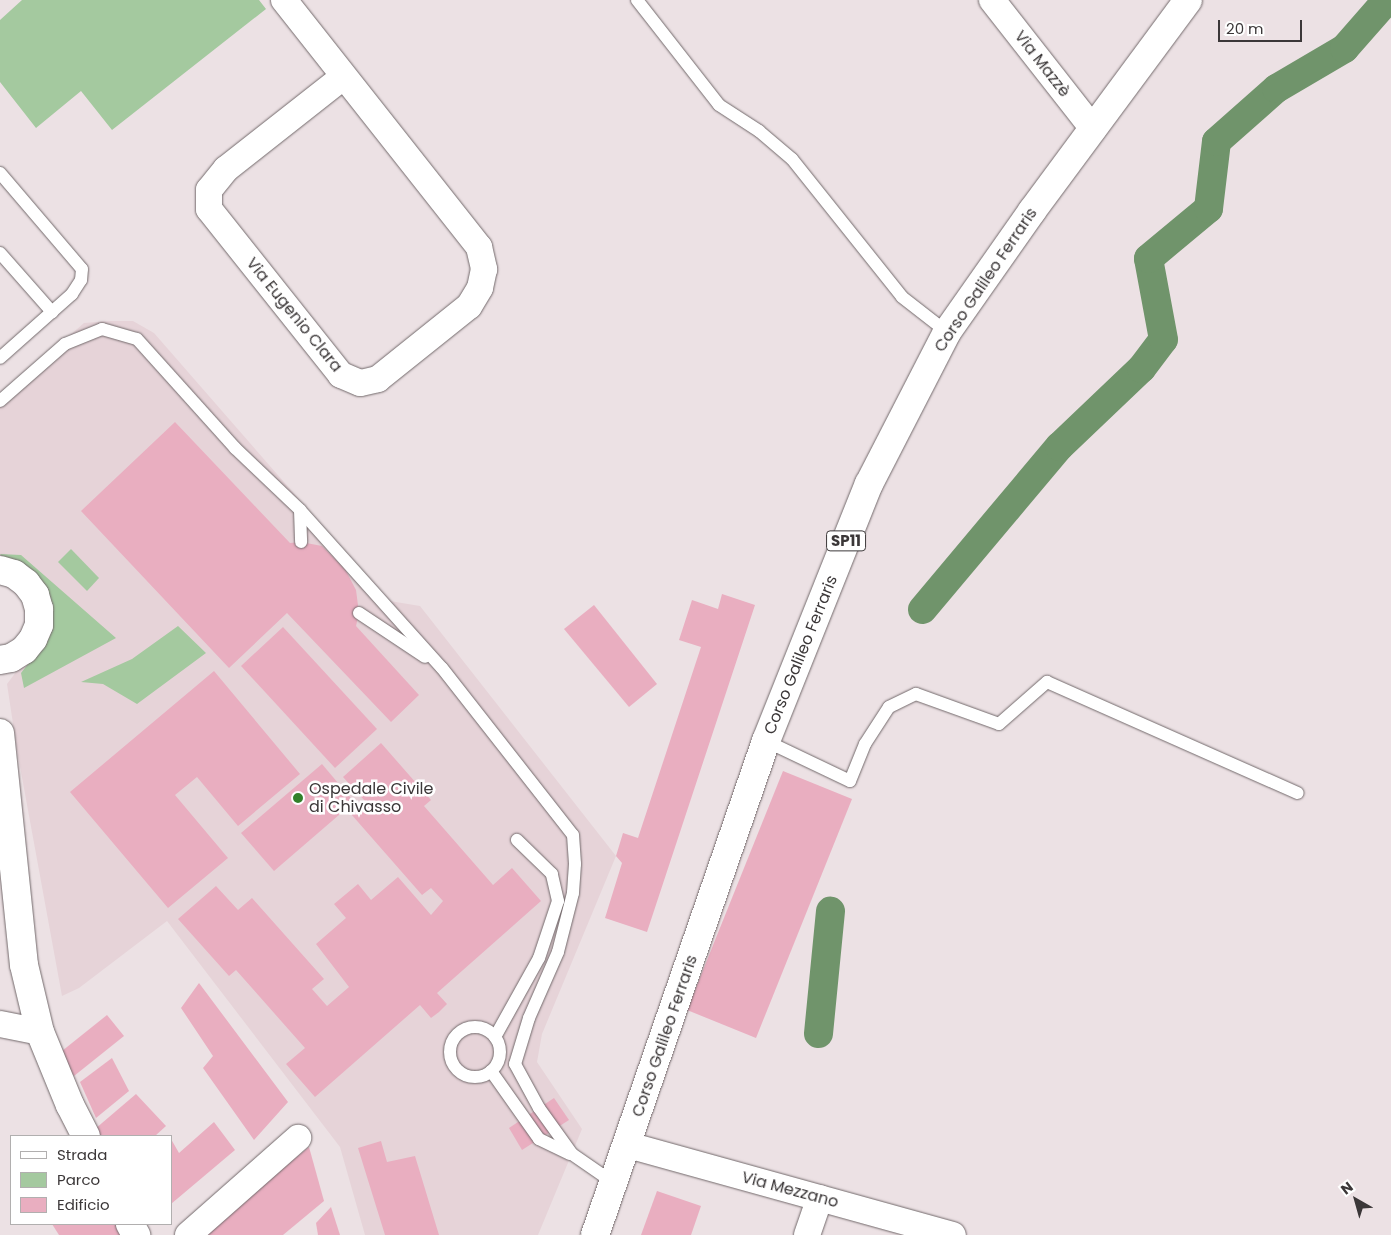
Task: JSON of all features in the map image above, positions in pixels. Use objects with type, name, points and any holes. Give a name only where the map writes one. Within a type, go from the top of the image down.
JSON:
[{"type":"main road","name":"Corso Galileo Ferraris","points":[[595,1235],[628,1145],[766,741],[869,484],[947,332],[1188,0]]},
{"type":"main road","points":[[0,570],[14,574],[26,583],[35,595],[40,609],[39,625],[33,639],[24,650],[11,658],[0,660]]},
{"type":"main road","points":[[0,733],[24,965],[40,1032],[70,1105],[85,1135]]},
{"type":"street","name":"Via Eugenio Clara","points":[[284,0],[479,247],[484,269],[480,288],[468,306],[378,379],[360,383],[341,375],[209,209],[209,190],[226,169],[343,76]]},
{"type":"street","name":"Via Mazzè","points":[[992,0],[1093,129]]},
{"type":"street","points":[[0,1024],[40,1032]]},
{"type":"street","points":[[188,1235],[298,1138]]},
{"type":"street","name":"Via Mezzano","points":[[628,1145],[953,1235]]},
{"type":"street","points":[[807,1235],[820,1198]]},
{"type":"lane","points":[[637,0],[719,105],[759,131],[792,159],[902,297],[947,332]]},
{"type":"lane","points":[[0,173],[82,269],[81,280],[72,294],[0,358]]},
{"type":"lane","points":[[0,253],[52,312]]},
{"type":"lane","points":[[0,401],[65,344],[102,329],[137,339],[235,448],[300,510],[442,668],[573,835],[575,864],[573,892],[558,952],[529,1018],[515,1064],[539,1108],[572,1154]]},
{"type":"lane","points":[[300,510],[301,542]]},
{"type":"lane","points":[[359,613],[442,668]]},
{"type":"lane","points":[[766,741],[850,781],[865,744],[889,707],[916,694],[999,724],[1048,682],[1298,793]]},
{"type":"lane","points":[[496,1038],[540,958],[558,901],[552,874],[517,840]]},
{"type":"lane","points":[[474,1028],[482,1028],[496,1038],[500,1053],[499,1061],[491,1072],[480,1077],[465,1075],[453,1064],[451,1048],[459,1034],[474,1028]]},
{"type":"lane","points":[[491,1072],[539,1139],[572,1154],[614,1183]]},
{"type":"shaded area","name":"Ospedale Civile di Chivasso","points":[[133,321],[154,333],[379,591],[390,601],[420,606],[616,856],[542,1034],[537,1062],[582,1129],[538,1235],[365,1235],[340,1147],[167,921],[79,988],[62,996],[17,750],[7,684],[43,636],[8,566],[0,555],[0,396],[84,323]]},
{"type":"green space","points":[[22,0],[259,0],[266,9],[112,130],[81,91],[36,128],[0,82],[0,20]]},
{"type":"green space","points":[[71,549],[99,578],[87,591],[58,562]]},
{"type":"green space","points":[[0,554],[21,555],[116,638],[24,688],[21,673],[50,636],[52,616]]},
{"type":"green space","points":[[178,626],[206,653],[137,704],[103,684],[81,682],[132,659]]},
{"type":"building","points":[[175,422],[290,543],[301,542],[322,546],[345,569],[356,590],[359,613],[356,626],[419,695],[391,722],[287,613],[229,668],[81,511]]},
{"type":"building","points":[[722,594],[755,605],[647,932],[605,918],[622,863],[616,856],[623,833],[638,838],[701,647],[679,640],[692,600],[718,609]]},
{"type":"building","points":[[594,605],[657,684],[629,707],[564,629]]},
{"type":"building","points":[[283,627],[377,729],[335,768],[241,666]]},
{"type":"building","points":[[214,671],[300,774],[238,826],[197,777],[175,795],[228,858],[168,908],[70,792]]},
{"type":"building","points":[[381,743],[431,800],[424,806],[493,885],[512,868],[541,901],[437,993],[447,1004],[439,1012],[431,1018],[420,1005],[315,1097],[286,1064],[305,1048],[236,970],[229,976],[178,919],[216,886],[238,910],[252,898],[324,979],[312,989],[327,1006],[349,987],[316,944],[346,918],[334,904],[358,884],[371,900],[398,877],[431,915],[443,901],[431,888],[422,895],[351,814],[365,801],[343,777]]},
{"type":"building","points":[[322,764],[354,802],[274,871],[241,833]]},
{"type":"building","points":[[783,771],[852,799],[756,1038],[687,1010]]},
{"type":"building","points":[[199,983],[288,1102],[254,1140],[203,1068],[213,1056],[181,1008]]},
{"type":"building","points":[[107,1015],[124,1036],[74,1076],[57,1055]]},
{"type":"building","points":[[112,1058],[129,1091],[96,1118],[80,1082]]},
{"type":"building","points":[[136,1094],[166,1126],[156,1135],[98,1135],[95,1129]]},
{"type":"building","points":[[554,1098],[569,1120],[522,1150],[509,1128]]},
{"type":"building","points":[[214,1122],[235,1150],[172,1203],[172,1141],[179,1153]]},
{"type":"building","points":[[381,1141],[387,1162],[415,1156],[439,1235],[385,1235],[358,1148]]},
{"type":"building","points":[[309,1147],[324,1201],[283,1235],[200,1235]]},
{"type":"building","points":[[657,1191],[701,1206],[691,1235],[641,1235]]},
{"type":"building","points":[[331,1207],[340,1235],[318,1235],[316,1223]]},
{"type":"building","points":[[53,1225],[123,1225],[128,1235],[59,1235]]},
{"type":"waterway","points":[[922,609],[1059,446],[1141,368],[1163,339],[1148,258],[1208,208],[1216,141],[1276,88],[1344,48],[1386,0]]},
{"type":"waterway","points":[[818,1033],[830,911]]},
{"type":"place","name":"Ospedale Civile di Chivasso","points":[[298,798]]}]
